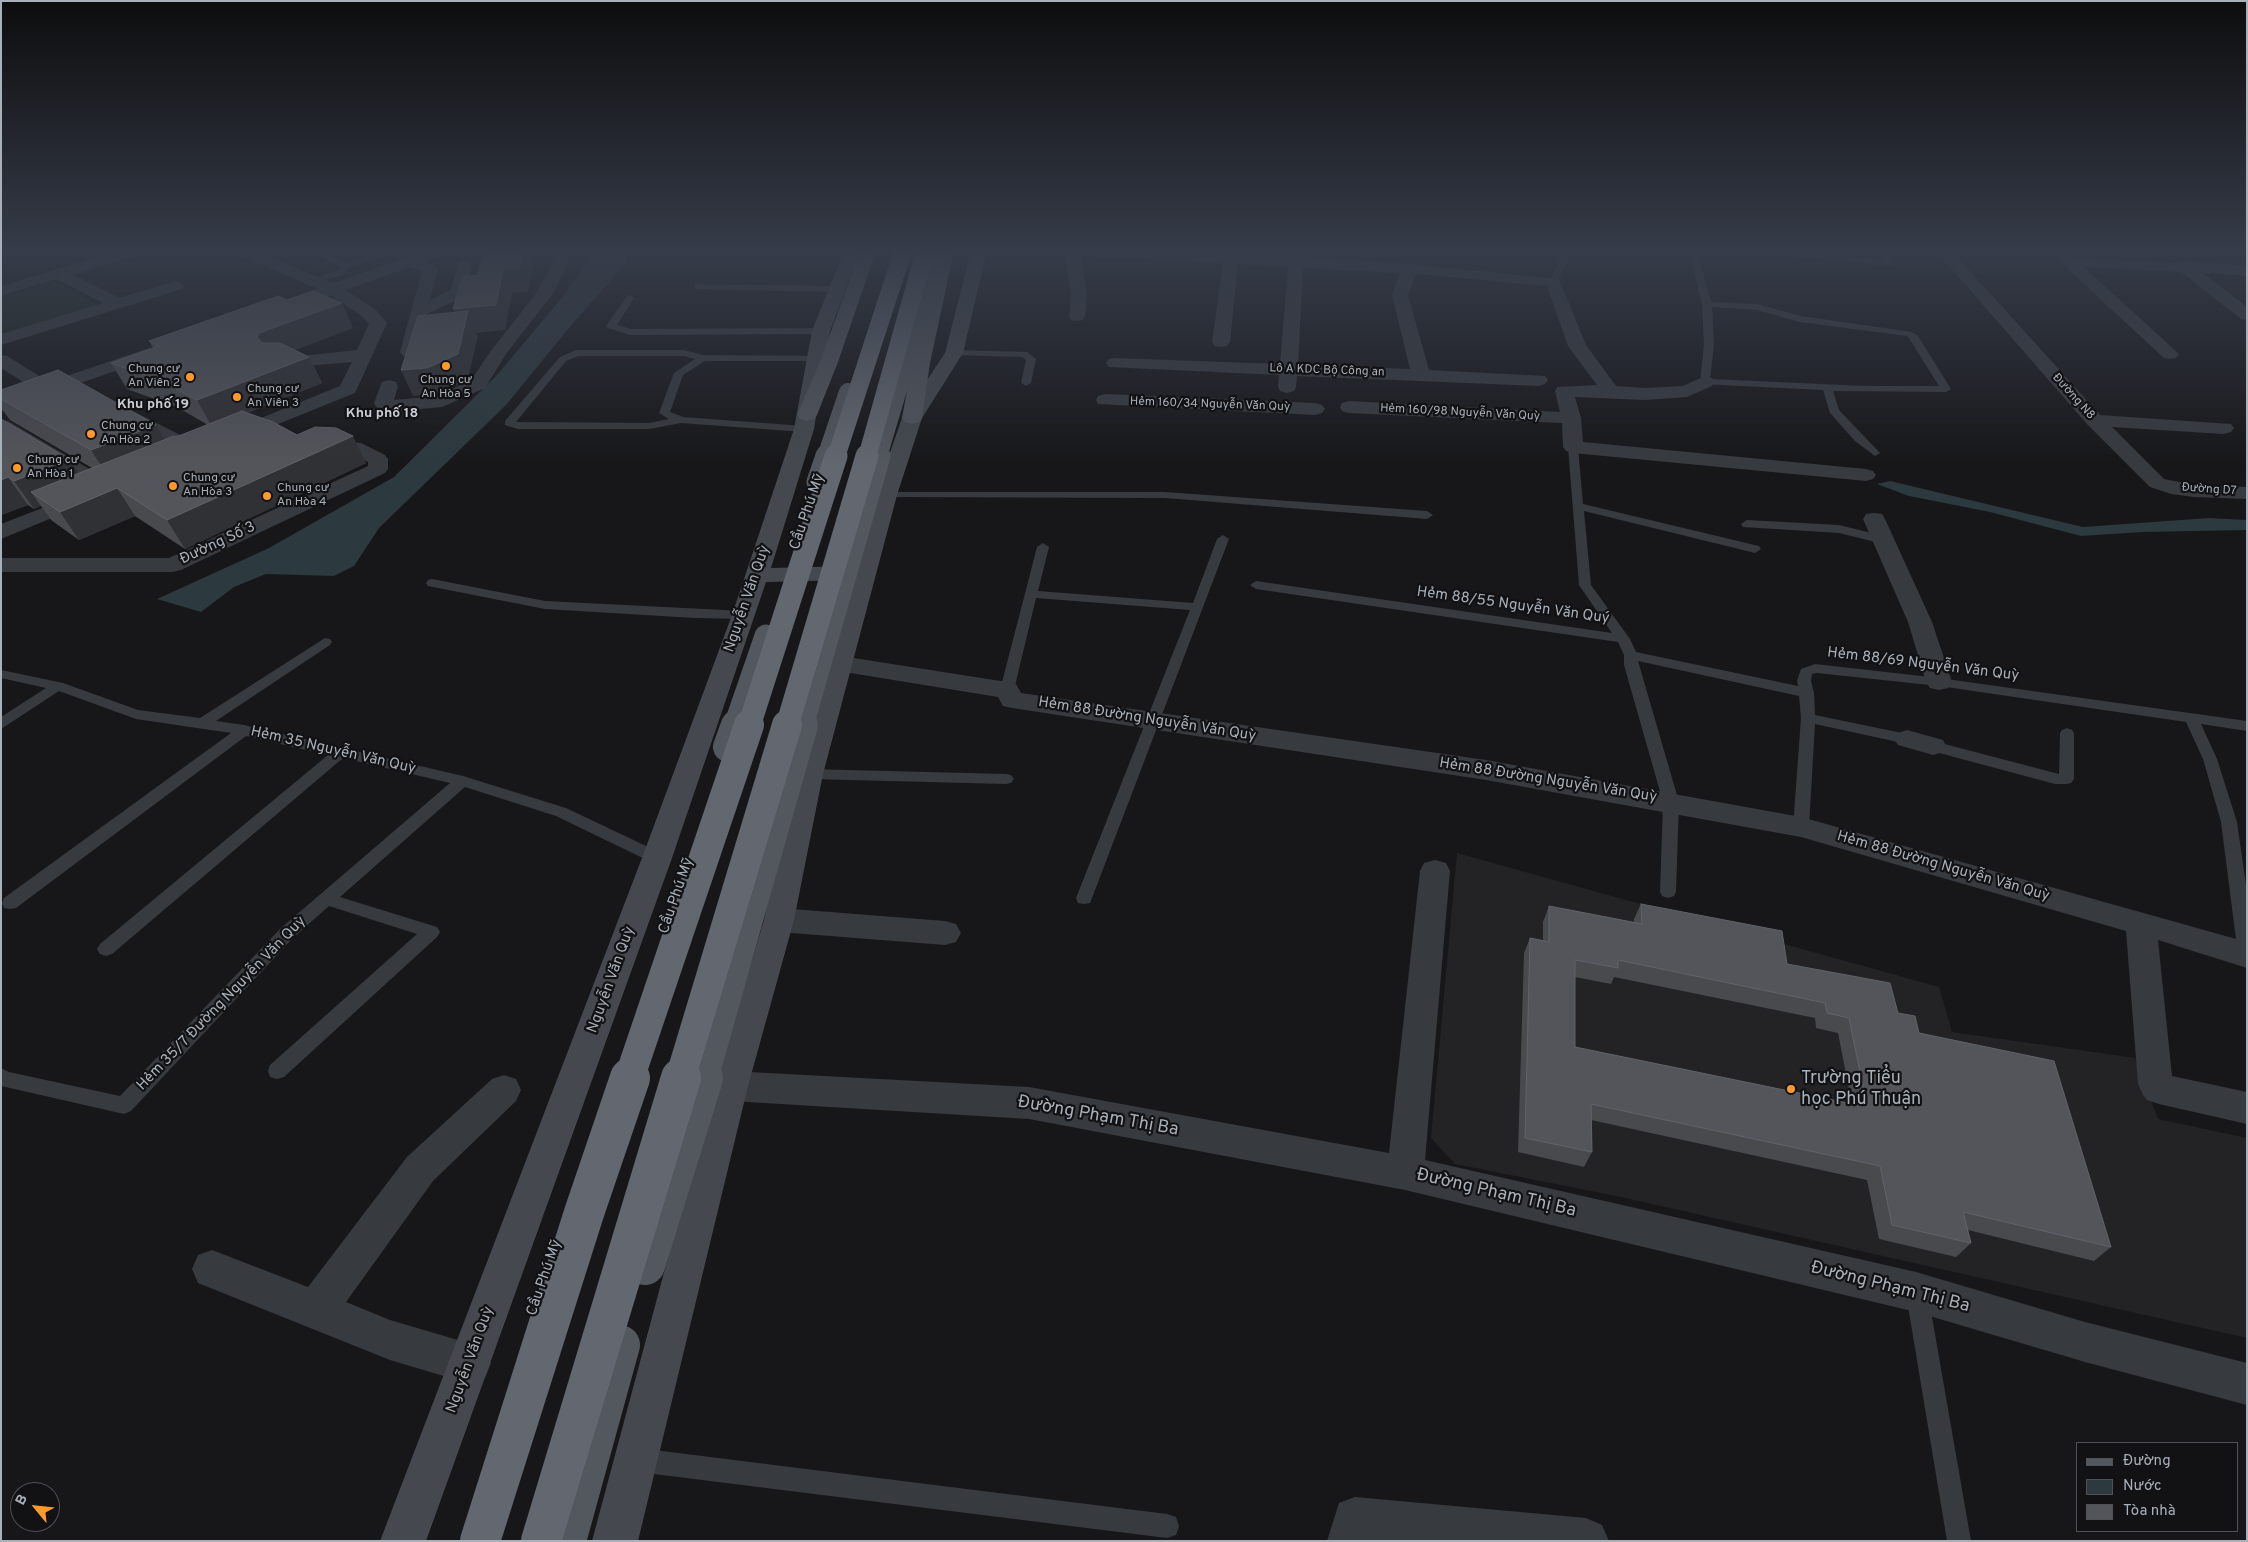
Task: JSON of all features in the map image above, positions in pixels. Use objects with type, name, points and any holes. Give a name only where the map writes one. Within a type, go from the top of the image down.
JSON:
[{"type":"highway","name":"Cầu Phú Mỹ","points":[[480,1541],[584,1213],[744,740],[880,323]]},
{"type":"highway","points":[[541,1541],[847,527],[905,323]]},
{"type":"main road","points":[[822,350],[835,323]]},
{"type":"main road","name":"Cầu Phú Mỹ","points":[[460,1541],[538,1297],[873,323]]},
{"type":"main road","points":[[566,1541],[625,1325],[719,1026],[862,512],[917,323]]},
{"type":"main road","points":[[912,418],[930,323]]},
{"type":"street","points":[[1,340],[56,323]]},
{"type":"street","points":[[281,363],[364,355],[387,323]]},
{"type":"street","points":[[396,323],[416,331]]},
{"type":"street","points":[[171,462],[254,428],[379,382],[416,331],[418,323]]},
{"type":"street","points":[[364,355],[379,382],[383,403],[388,406],[442,401],[478,384],[499,352],[522,323]]},
{"type":"street","name":"Nguyễn Văn Quỳ","points":[[403,1541],[657,858],[744,615],[805,422],[828,323]]},
{"type":"street","points":[[615,1541],[730,1086],[779,920],[809,774],[841,664],[886,495],[912,418],[954,353],[961,323]]},
{"type":"street","points":[[1221,342],[1223,323]]},
{"type":"street","points":[[1286,408],[1293,323]]},
{"type":"street","points":[[1407,323],[1421,375]]},
{"type":"street","points":[[1568,323],[1577,346],[1610,391]]},
{"type":"street","name":"Đường N8","points":[[2007,323],[2094,420],[2150,478],[2157,483],[2172,488]]},
{"type":"street","points":[[2136,323],[2170,354]]},
{"type":"street","points":[[1,405],[167,347]]},
{"type":"street","points":[[1,360],[57,385],[92,396]]},
{"type":"street","name":"Lô A KDC Bộ Công an","points":[[1116,363],[1539,380]]},
{"type":"street","points":[[1705,382],[1688,391],[1645,394],[1610,391],[1564,391],[1571,418],[1573,447],[1866,475]]},
{"type":"street","name":"Hẻm 160/34 Nguyễn Văn Quỳ","points":[[1105,400],[1315,409]]},
{"type":"street","points":[[110,405],[211,446]]},
{"type":"street","name":"Hẻm 160/98 Nguyễn Văn Quỳ","points":[[1349,407],[1571,418]]},
{"type":"street","points":[[2094,420],[2224,428]]},
{"type":"street","points":[[1,425],[117,484],[1,532]]},
{"type":"street","points":[[254,428],[281,439]]},
{"type":"street","name":"Đường Số 3","points":[[1,565],[173,565],[378,469],[378,460],[354,447],[304,445]]},
{"type":"street","name":"Đường D7","points":[[2172,488],[2194,491],[2247,493]]},
{"type":"street","points":[[1874,518],[1920,622],[1939,682]]},
{"type":"street","points":[[757,575],[865,573]]},
{"type":"street","name":"Hẻm 88 Đường Nguyễn Văn Quỳ","points":[[841,664],[1007,690],[1012,700],[1486,770],[1801,827],[2141,922],[2247,955]]},
{"type":"street","points":[[1908,739],[1933,746]]},
{"type":"street","points":[[1404,1173],[1436,871]]},
{"type":"street","points":[[779,920],[945,933]]},
{"type":"street","points":[[2141,922],[2155,1084],[2159,1089],[2247,1108]]},
{"type":"street","name":"Đường Phạm Thị Ba","points":[[730,1086],[1029,1103],[1404,1173],[1916,1292],[2085,1342],[2247,1384]]},
{"type":"street","points":[[316,1310],[420,1169],[504,1090]]},
{"type":"street","points":[[212,1269],[390,1340],[470,1363]]},
{"type":"street","points":[[1352,1530],[1586,1541]]},
{"type":"lane","points":[[613,323],[611,326],[630,332],[822,350]]},
{"type":"lane","points":[[1708,323],[1709,345],[1705,382],[1946,389],[1913,336],[1842,323]]},
{"type":"lane","points":[[805,422],[681,420],[649,426],[518,426],[509,423],[563,359],[576,353],[684,353],[703,358],[822,350]]},
{"type":"lane","points":[[954,353],[1024,354],[1031,359],[1026,383]]},
{"type":"lane","points":[[681,420],[664,413],[679,373],[703,358]]},
{"type":"lane","points":[[1827,387],[1834,411],[1859,439],[1875,453]]},
{"type":"lane","name":"Hẻm 88/55 Nguyễn Văn Quý","points":[[1573,447],[1582,568],[1585,585],[1623,639]]},
{"type":"lane","points":[[886,495],[1165,495],[1427,515]]},
{"type":"lane","points":[[1577,506],[1755,549]]},
{"type":"lane","points":[[1747,524],[1839,529],[1884,540]]},
{"type":"lane","points":[[1084,898],[1154,722],[1223,539]]},
{"type":"lane","points":[[1007,690],[1043,547]]},
{"type":"lane","points":[[432,582],[545,605],[744,615]]},
{"type":"lane","name":"Hẻm 88/55 Nguyễn Văn Quý","points":[[1256,585],[1623,639]]},
{"type":"lane","points":[[1031,594],[1198,607]]},
{"type":"lane","points":[[1623,639],[1631,655],[1631,665],[1671,802],[1668,892]]},
{"type":"lane","points":[[203,723],[325,642]]},
{"type":"lane","points":[[1631,655],[1807,693]]},
{"type":"lane","name":"Hẻm 88/69 Nguyễn Văn Quỳ","points":[[1801,827],[1808,718],[1807,693],[1804,681],[1806,672],[1815,668],[1939,682],[2247,726]]},
{"type":"lane","name":"Hẻm 35 Nguyễn Văn Quỳ","points":[[1,674],[58,686],[136,714],[244,730],[463,781],[561,812],[657,858]]},
{"type":"lane","points":[[1,724],[58,686]]},
{"type":"lane","points":[[1808,718],[1908,739]]},
{"type":"lane","points":[[2191,718],[2210,759],[2229,822],[2247,955]]},
{"type":"lane","points":[[10,903],[244,730]]},
{"type":"lane","points":[[1933,746],[2047,777],[2066,779],[2067,733]]},
{"type":"lane","points":[[106,948],[340,752]]},
{"type":"lane","points":[[809,774],[1006,779]]},
{"type":"lane","name":"Hẻm 35/7 Đường Nguyễn Văn Quỳ","points":[[1,1076],[4,1079],[124,1105],[287,934],[463,781]]},
{"type":"lane","points":[[277,1071],[432,932],[326,899]]},
{"type":"lane","points":[[1916,1292],[1959,1541]]},
{"type":"lane","points":[[634,1460],[1167,1526]]},
{"type":"shaded area","points":[[1,323],[42,323],[1,336]]},
{"type":"shaded area","name":"Trường Tiểu học Phú Thuận","points":[[1457,853],[1939,987],[1952,1032],[2135,1058],[2158,1119],[2247,1138],[2247,1338],[1621,1197],[1455,1164],[1431,1138]]},
{"type":"water","points":[[541,323],[573,323],[506,405],[379,528],[354,566],[334,576],[266,574],[234,587],[201,612],[157,599],[269,548],[394,477],[497,375]]},
{"type":"water","points":[[1890,481],[2083,527],[2209,518],[2247,520],[2247,530],[2143,532],[2081,536],[1990,512],[1909,496],[1877,484]]},
{"type":"building","points":[[201,323],[287,323],[259,333],[257,337],[262,343],[280,343],[309,357],[197,400],[161,381],[111,363],[159,346],[149,341]]},
{"type":"building","points":[[416,323],[465,323],[458,354],[427,368],[401,370]]},
{"type":"building","points":[[58,370],[156,425],[91,450],[1,399],[1,390]]},
{"type":"building","points":[[242,411],[273,422],[297,435],[315,427],[336,428],[353,436],[167,520],[117,488],[60,512],[31,492],[174,436],[176,437]]},
{"type":"building","points":[[1,419],[69,459],[14,481],[8,477],[1,480]]},
{"type":"building","points":[[1641,904],[1782,931],[1787,964],[1890,983],[1898,1013],[1915,1016],[1919,1033],[2054,1061],[2111,1247],[1963,1212],[1971,1243],[1892,1225],[1880,1166],[1591,1104],[1592,1152],[1525,1138],[1530,938],[1549,942],[1549,906],[1642,924]],"holes":[[[1575,960],[1618,968],[1618,960],[1825,1003],[1827,1013],[1849,1018],[1867,1107],[1575,1047]]]},
{"type":"place","name":"Chung cư An Hòa 5","points":[[446,366]]},
{"type":"place","name":"Chung cư An Viên 2","points":[[190,377]]},
{"type":"place","name":"Chung cư An Viên 3","points":[[237,397]]},
{"type":"place","name":"Chung cư An Hòa 2","points":[[91,434]]},
{"type":"place","name":"Chung cư An Hòa 1","points":[[17,468]]},
{"type":"place","name":"Chung cư An Hòa 3","points":[[173,486]]},
{"type":"place","name":"Chung cư An Hòa 4","points":[[267,496]]},
{"type":"place","name":"Trường Tiểu học Phú Thuận","points":[[1791,1089]]},
{"type":"district","name":"Khu phố 19","points":[[153,405]]},
{"type":"district","name":"Khu phố 18","points":[[382,414]]}]
